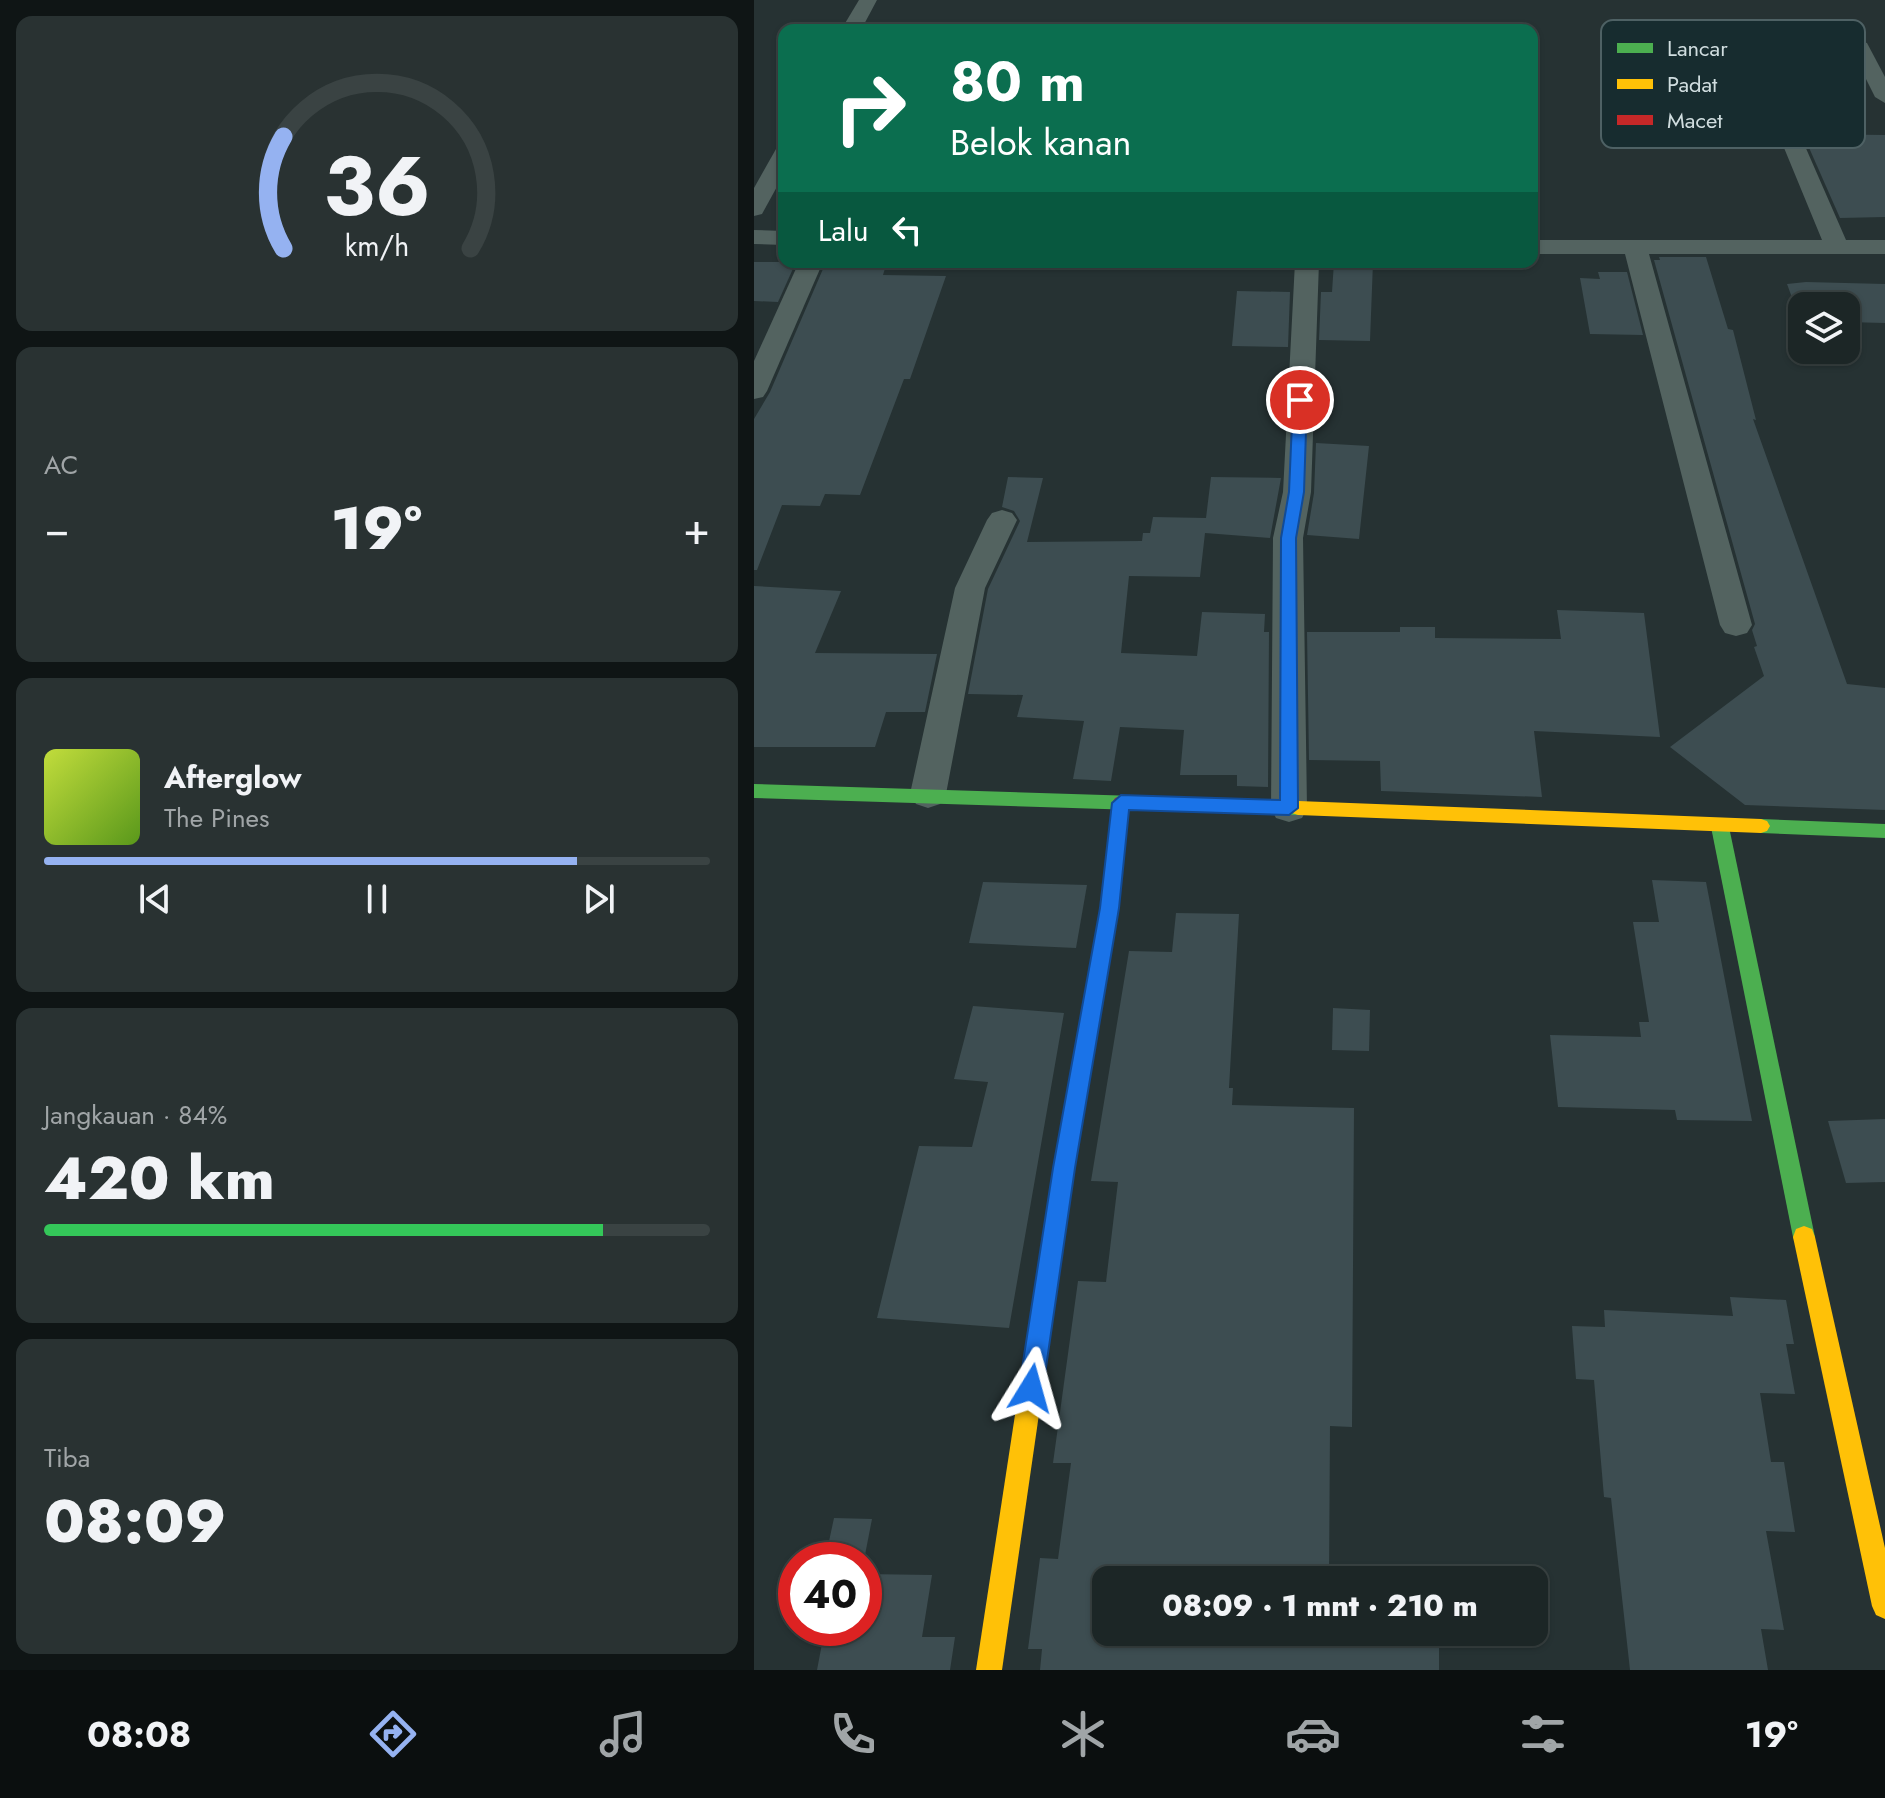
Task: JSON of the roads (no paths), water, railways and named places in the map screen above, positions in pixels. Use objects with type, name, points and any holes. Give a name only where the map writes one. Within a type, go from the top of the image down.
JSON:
[{"type":"street","points":[[854,24],[868,0]]},
{"type":"street","points":[[1865,57],[1885,97]]},
{"type":"street","points":[[1795,148],[1837,247]]},
{"type":"street","points":[[754,209],[778,165]]},
{"type":"street","points":[[754,237],[778,238]]},
{"type":"street","points":[[1538,247],[1885,247]]},
{"type":"street","points":[[1635,248],[1736,625]]},
{"type":"street","points":[[754,391],[808,268]]},
{"type":"street","points":[[1289,808],[1288,538],[1297,492],[1307,268]]},
{"type":"street","points":[[928,794],[970,588],[1002,520]]},
{"type":"street","points":[[754,791],[928,794],[1885,831]]},
{"type":"street","points":[[989,1670],[1064,1168],[1110,908],[1121,803]]},
{"type":"street","points":[[1720,827],[1828,1352],[1885,1606]]}]
